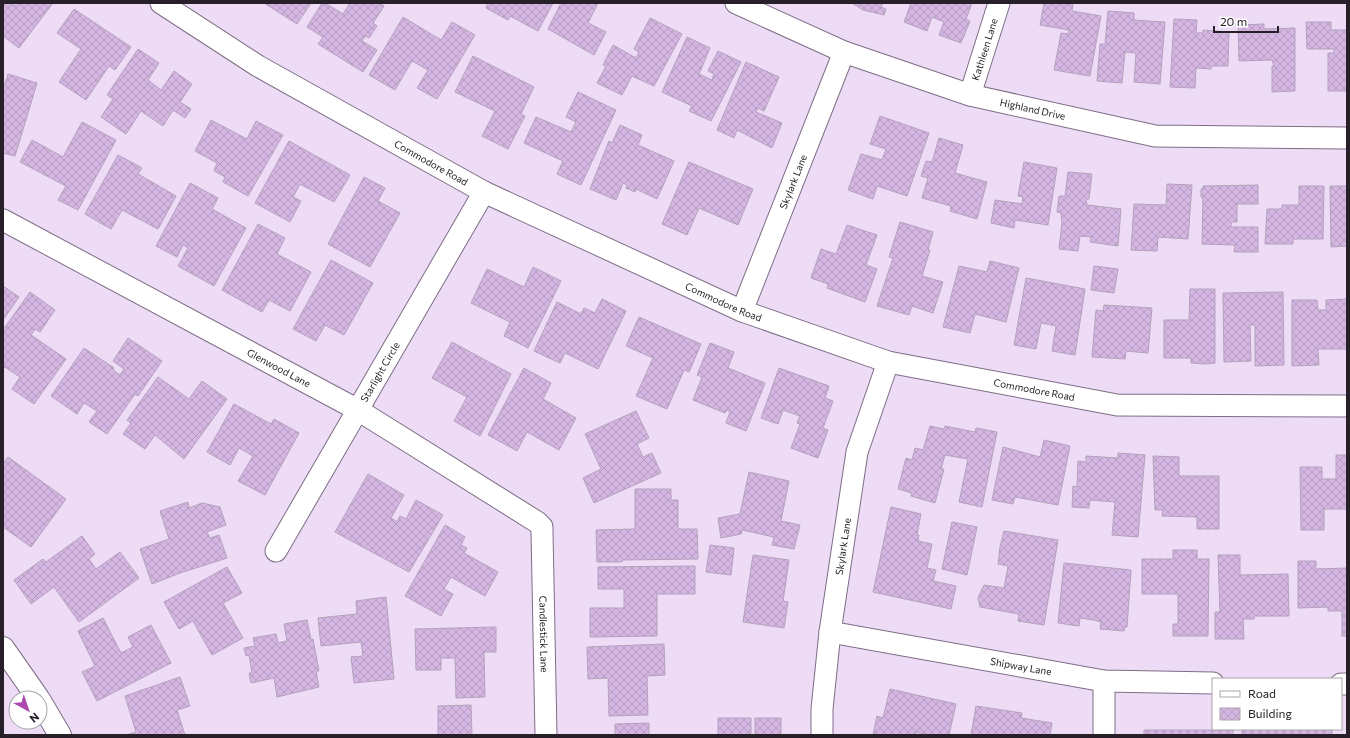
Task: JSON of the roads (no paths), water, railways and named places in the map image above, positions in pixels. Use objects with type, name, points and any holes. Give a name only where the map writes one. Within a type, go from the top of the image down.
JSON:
[{"type":"street","name":"Commodore Road","points":[[161,3],[258,66],[484,192],[742,311],[888,362],[1117,405],[1347,406]]},
{"type":"street","name":"Highland Drive","points":[[736,3],[844,52],[970,95],[1155,136],[1347,138]]},
{"type":"street","name":"Kathleen Lane","points":[[970,95],[999,3]]},
{"type":"street","name":"Skylark Lane","points":[[742,311],[844,52]]},
{"type":"street","name":"Starlight Circle","points":[[276,552],[484,192]]},
{"type":"street","name":"Glenwood Lane","points":[[3,220],[358,410],[532,518],[542,527],[542,532]]},
{"type":"street","name":"Skylark Lane","points":[[822,735],[822,709],[830,632],[857,452],[888,362]]},
{"type":"street","name":"Candlestick Lane","points":[[542,532],[546,735]]},
{"type":"street","name":"Shipway Lane","points":[[830,632],[1104,681],[1212,682]]},
{"type":"street","points":[[3,648],[32,690]]},
{"type":"street","points":[[1104,681],[1104,735]]},
{"type":"street","points":[[48,715],[60,735]]}]
